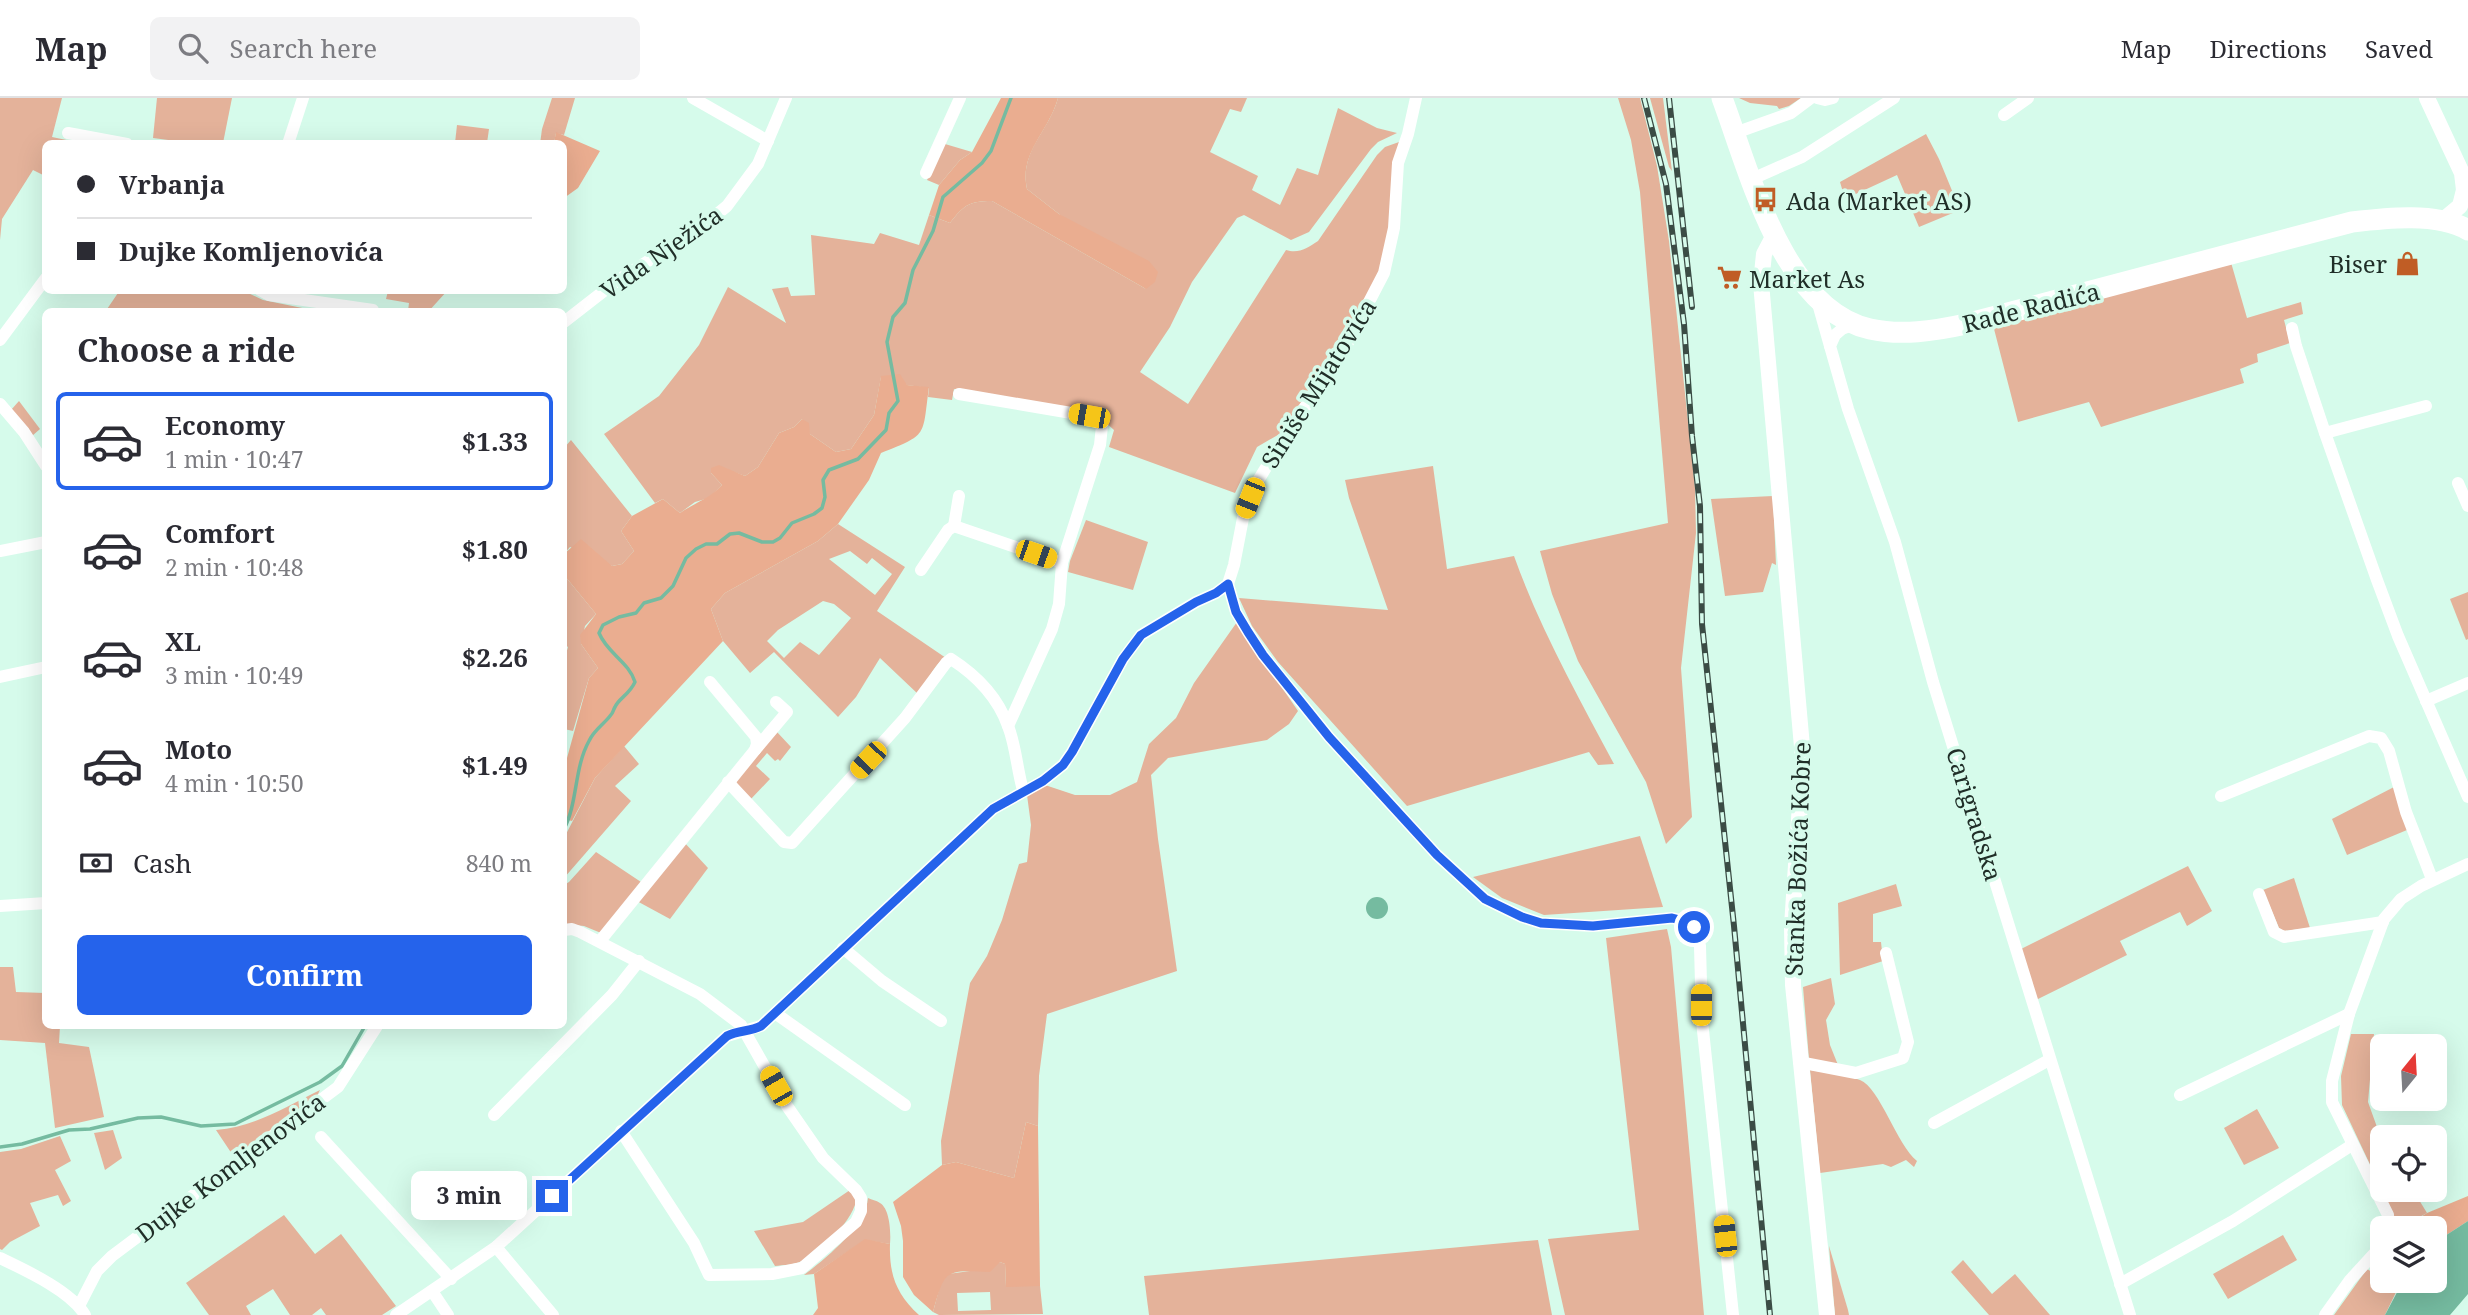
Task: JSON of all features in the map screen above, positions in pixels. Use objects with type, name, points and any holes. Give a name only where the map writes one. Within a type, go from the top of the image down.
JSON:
[{"type":"main road","name":"Rade Radića","points":[[1722,98],[1773,237],[1794,268],[1816,296],[1833,312],[1855,324],[1886,332],[1949,328],[2060,301],[2329,227],[2391,218],[2442,221],[2468,230]]},
{"type":"street","points":[[289,140],[303,98]]},
{"type":"street","points":[[693,98],[768,141]]},
{"type":"street","name":"Vida Nježića","points":[[567,320],[618,280],[715,218],[727,206],[758,164],[786,98]]},
{"type":"street","points":[[926,173],[960,98]]},
{"type":"street","name":"Siniše Mijatovića","points":[[1228,584],[1244,513],[1256,484],[1289,430],[1343,352],[1384,273],[1394,228],[1398,163],[1416,98]]},
{"type":"street","points":[[1735,133],[1791,114],[1811,98]]},
{"type":"street","points":[[1817,98],[1833,98]]},
{"type":"street","points":[[1752,179],[1802,157],[1894,98]]},
{"type":"street","points":[[2004,115],[2028,98]]},
{"type":"street","points":[[2427,98],[2462,173],[2466,194],[2456,210],[2442,221]]},
{"type":"street","points":[[68,133],[108,140]]},
{"type":"street","name":"Stanka Božića Kobre","points":[[1773,237],[1764,254],[1762,270],[1803,758],[1792,926],[1793,985],[1827,1315]]},
{"type":"street","points":[[1762,270],[1775,263],[1794,268]]},
{"type":"street","points":[[0,340],[42,283]]},
{"type":"street","points":[[267,294],[359,308]]},
{"type":"street","name":"Carigradska","points":[[1816,296],[1848,409],[1891,529],[1933,682],[2130,1315]]},
{"type":"street","points":[[1830,346],[1835,335],[1855,324]]},
{"type":"street","points":[[2292,328],[2325,433],[2381,591],[2468,797]]},
{"type":"street","points":[[959,394],[1089,416],[1102,426],[1103,432],[1062,563],[1059,604],[1052,629],[1008,726]]},
{"type":"street","points":[[0,404],[24,432],[42,460]]},
{"type":"street","points":[[2325,433],[2426,406]]},
{"type":"street","points":[[2458,483],[2468,506]]},
{"type":"street","points":[[921,570],[948,530],[954,526],[959,496]]},
{"type":"street","points":[[954,526],[1062,563]]},
{"type":"street","points":[[0,551],[42,543]]},
{"type":"street","points":[[397,1315],[496,1247],[722,1040],[733,1032],[758,1028],[993,809],[1043,781],[1063,765],[1123,659],[1141,635],[1228,584],[1241,622],[1263,655],[1321,727],[1437,855],[1485,899],[1541,923],[1593,926],[1672,918],[1688,922],[1694,927],[1700,946],[1702,1021],[1733,1315]]},
{"type":"street","points":[[728,782],[784,842],[792,843],[905,718],[951,660],[973,676],[989,693],[1008,726],[1023,790]]},
{"type":"street","points":[[0,677],[42,668]]},
{"type":"street","points":[[710,681],[756,737],[755,750]]},
{"type":"street","points":[[2426,701],[2468,683]]},
{"type":"street","points":[[600,940],[787,712],[776,702]]},
{"type":"street","points":[[2221,796],[2369,736],[2381,738],[2389,751],[2406,813],[2432,879]]},
{"type":"street","points":[[2388,1216],[2336,1112],[2331,1092],[2333,1070],[2349,1014],[2383,922],[2401,900],[2432,879],[2468,864]]},
{"type":"street","points":[[2259,894],[2274,932],[2284,937],[2383,922]]},
{"type":"street","points":[[0,906],[42,903]]},
{"type":"street","points":[[567,930],[600,940],[700,993],[741,1025],[787,1106],[823,1158],[856,1190],[861,1198],[861,1211],[856,1222],[802,1268],[788,1272],[709,1275],[694,1243],[621,1131]]},
{"type":"street","points":[[843,948],[882,981],[941,1021]]},
{"type":"street","points":[[1799,1062],[1856,1073],[1903,1058],[1908,1042],[1886,953]]},
{"type":"street","points":[[494,1115],[612,995],[639,961]]},
{"type":"street","points":[[775,1013],[905,1105]]},
{"type":"street","points":[[2180,1094],[2349,1014]]},
{"type":"street","name":"Dujke Komljenovića","points":[[82,1310],[97,1271],[112,1255],[338,1087],[375,1029]]},
{"type":"street","points":[[1934,1123],[2049,1060]]},
{"type":"street","points":[[321,1137],[451,1279]]},
{"type":"street","points":[[2120,1284],[2234,1222],[2352,1145]]},
{"type":"street","points":[[496,1247],[553,1315]]},
{"type":"street","points":[[0,1258],[31,1274],[82,1310]]},
{"type":"street","points":[[2325,1315],[2350,1280],[2370,1258]]},
{"type":"street","points":[[432,1291],[448,1315]]},
{"type":"shaded area","points":[[0,98],[62,98],[52,137],[66,140],[42,140],[42,174],[33,170],[2,219],[0,240]]},
{"type":"shaded area","points":[[157,98],[232,98],[224,140],[153,138]]},
{"type":"shaded area","points":[[552,98],[575,98],[564,135],[556,133],[555,140],[541,140]]},
{"type":"shaded area","points":[[1001,98],[1058,98],[1027,164],[1027,189],[1059,214],[1149,261],[1158,272],[1155,282],[1146,289],[992,201],[968,205],[950,223],[929,215],[939,185],[960,160],[972,152]]},
{"type":"shaded area","points":[[1058,98],[1247,98],[1241,112],[1230,109],[1210,152],[1258,176],[1252,190],[1280,205],[1297,168],[1318,175],[1338,108],[1377,128],[1397,133],[1378,142],[1371,149],[1309,232],[1291,240],[1244,215],[1237,218],[1192,282],[1170,327],[1140,372],[1188,404],[1286,250],[1299,251],[1318,241],[1377,155],[1385,147],[1399,142],[1389,233],[1381,267],[1339,352],[1283,432],[1257,447],[1235,493],[1109,447],[1114,430],[1095,413],[954,389],[952,400],[928,397],[929,388],[881,377],[874,415],[851,449],[836,452],[810,434],[802,419],[794,427],[779,433],[758,467],[745,476],[734,472],[711,473],[722,485],[709,498],[695,502],[680,513],[663,499],[655,503],[604,434],[659,396],[699,345],[728,287],[786,323],[772,289],[788,287],[791,296],[815,295],[811,235],[874,244],[880,233],[919,245],[929,215],[950,223],[968,205],[992,201],[1146,289],[1027,189],[1027,164],[1031,152]]},
{"type":"shaded area","points":[[1618,98],[1640,98],[1657,166],[1669,241],[1695,489],[1696,533],[1681,668],[1692,817],[1666,844],[1646,782],[1578,661],[1552,594],[1540,551],[1668,523],[1640,192],[1631,140]]},
{"type":"shaded area","points":[[1650,98],[1663,98],[1672,171],[1669,167]]},
{"type":"shaded area","points":[[1739,98],[1801,98],[1779,109],[1777,106],[1750,103]]},
{"type":"shaded area","points":[[457,125],[489,129],[487,140],[455,140]]},
{"type":"shaded area","points":[[556,132],[600,151],[578,188],[567,196],[567,140],[555,140]]},
{"type":"shaded area","points":[[1926,134],[1960,210],[1919,227],[1897,175],[1845,199],[1840,182]]},
{"type":"shaded area","points":[[945,144],[972,152],[960,160],[939,185],[927,180]]},
{"type":"shaded area","points":[[2230,259],[2247,318],[2301,302],[2303,314],[2284,320],[2290,343],[2257,354],[2258,362],[2240,369],[2244,383],[2101,427],[2089,402],[2018,422],[1993,325]]},
{"type":"shaded area","points":[[117,294],[250,294],[263,300],[302,308],[108,308]]},
{"type":"shaded area","points":[[387,294],[444,294],[432,308],[408,308],[409,303],[386,299]]},
{"type":"shaded area","points":[[900,374],[907,385],[929,387],[920,432],[908,442],[881,453],[869,480],[838,524],[818,541],[725,593],[711,609],[723,641],[595,778],[572,821],[567,820],[567,758],[589,678],[598,668],[581,644],[580,635],[596,614],[567,579],[567,551],[581,539],[612,566],[622,564],[634,551],[621,531],[632,516],[663,499],[680,513],[722,485],[711,473],[711,468],[719,465],[745,476],[758,467],[779,433],[794,427],[802,419],[809,423],[810,434],[836,452],[851,449],[874,415],[881,376]]},
{"type":"shaded area","points":[[19,401],[40,429],[32,436],[11,410]]},
{"type":"shaded area","points":[[571,440],[632,516],[621,531],[634,551],[622,564],[612,566],[570,547],[567,550],[567,445]]},
{"type":"shaded area","points":[[1433,466],[1447,569],[1514,556],[1573,688],[1614,764],[1598,765],[1589,752],[1407,806],[1278,662],[1252,626],[1239,598],[1388,610],[1345,480]]},
{"type":"shaded area","points":[[1773,496],[1776,565],[1772,563],[1763,592],[1725,596],[1711,499]]},
{"type":"shaded area","points":[[1086,520],[1148,542],[1133,590],[1068,572]]},
{"type":"shaded area","points":[[838,524],[905,567],[877,611],[946,658],[934,668],[919,695],[880,658],[856,697],[838,717],[774,652],[750,673],[723,641],[711,609],[725,593],[818,541]],"holes":[[[850,551],[867,564],[872,558],[892,574],[875,595],[829,559]],[[823,601],[834,604],[851,618],[819,655],[800,642],[784,658],[767,641],[778,630]]]},
{"type":"shaded area","points":[[567,579],[596,614],[585,626],[581,644],[598,668],[589,678],[573,731],[567,730]]},
{"type":"shaded area","points":[[2468,592],[2468,639],[2466,640],[2450,599]]},
{"type":"shaded area","points":[[1237,622],[1298,711],[1289,724],[1267,740],[1168,758],[1151,775],[1177,971],[1047,1014],[1039,1076],[1038,1126],[1026,1122],[1014,1178],[956,1162],[942,1165],[941,1141],[970,983],[987,956],[1002,920],[1019,864],[1027,862],[1031,825],[1027,795],[1045,785],[1075,795],[1110,795],[1137,782],[1149,744],[1176,718],[1194,683]]},
{"type":"shaded area","points":[[777,732],[791,747],[780,761],[775,761],[767,753],[756,766],[770,779],[750,800],[736,785],[737,778]]},
{"type":"shaded area","points":[[624,746],[639,764],[615,786],[631,801],[567,875],[567,832],[595,778]]},
{"type":"shaded area","points":[[2394,787],[2407,830],[2347,855],[2332,819]]},
{"type":"shaded area","points":[[1640,836],[1663,907],[1544,915],[1502,898],[1473,877]]},
{"type":"shaded area","points":[[683,841],[708,868],[670,919],[635,900]]},
{"type":"shaded area","points":[[596,852],[641,882],[601,933],[584,926],[567,924],[569,882]]},
{"type":"shaded area","points":[[2188,866],[2212,911],[2187,926],[2180,912],[2120,941],[2127,955],[2036,1000],[2017,951]]},
{"type":"shaded area","points":[[2294,878],[2310,928],[2284,931],[2279,928],[2263,890]]},
{"type":"shaded area","points":[[1896,884],[1902,906],[1873,914],[1873,942],[1881,942],[1883,961],[1840,975],[1838,903]]},
{"type":"shaded area","points":[[1377,897],[1385,900],[1388,908],[1385,916],[1377,919],[1369,916],[1366,908],[1369,900]]},
{"type":"shaded area","points":[[1667,929],[1671,947],[1704,1315],[1565,1315],[1548,1239],[1639,1230],[1606,938]]},
{"type":"shaded area","points":[[0,967],[13,967],[16,992],[42,993],[42,1029],[60,1029],[59,1043],[89,1047],[104,1117],[55,1128],[45,1043],[0,1040]]},
{"type":"shaded area","points":[[1831,978],[1835,1004],[1826,1020],[1830,1045],[1838,1065],[1809,1059],[1803,987]]},
{"type":"shaded area","points":[[2351,1034],[2370,1034],[2368,1102],[2376,1125],[2370,1125],[2370,1164],[2342,1105],[2341,1076]]},
{"type":"shaded area","points":[[1810,1070],[1848,1076],[1867,1085],[1882,1105],[1902,1143],[1917,1161],[1914,1167],[1906,1160],[1891,1167],[1883,1164],[1820,1173]]},
{"type":"shaded area","points":[[320,1090],[316,1098],[234,1157],[216,1130],[257,1121]]},
{"type":"shaded area","points":[[2257,1109],[2279,1148],[2244,1165],[2224,1128]]},
{"type":"shaded area","points":[[1026,1122],[1038,1126],[1040,1286],[1006,1287],[1005,1264],[1000,1262],[990,1272],[955,1272],[944,1280],[933,1312],[914,1295],[903,1277],[901,1226],[893,1202],[942,1165],[956,1162],[1014,1178]]},
{"type":"shaded area","points":[[113,1130],[122,1158],[105,1170],[94,1133]]},
{"type":"shaded area","points":[[60,1136],[71,1161],[55,1170],[71,1201],[63,1206],[58,1195],[30,1203],[40,1226],[0,1249],[0,1152],[21,1149]]},
{"type":"shaded area","points":[[850,1190],[857,1196],[855,1205],[836,1233],[819,1250],[802,1261],[775,1266],[754,1231],[803,1222]]},
{"type":"shaded area","points":[[2468,1196],[2468,1221],[2447,1235],[2447,1216],[2422,1216]]},
{"type":"shaded area","points":[[868,1198],[880,1203],[886,1210],[890,1244],[865,1240],[814,1274],[804,1275],[833,1251],[852,1230],[866,1209]]},
{"type":"shaded area","points":[[2387,1202],[2420,1202],[2427,1213],[2421,1216],[2394,1216]]},
{"type":"shaded area","points":[[284,1215],[315,1254],[341,1234],[396,1306],[382,1315],[326,1315],[321,1308],[312,1315],[290,1315],[273,1289],[246,1306],[251,1315],[209,1315],[186,1283]]},
{"type":"shaded area","points":[[2468,1221],[2468,1294],[2450,1315],[2385,1315],[2397,1293],[2447,1293],[2447,1235]]},
{"type":"shaded area","points":[[2283,1235],[2297,1260],[2228,1299],[2213,1274]]},
{"type":"shaded area","points":[[865,1239],[890,1244],[895,1283],[919,1315],[813,1315],[818,1308],[814,1274]]},
{"type":"shaded area","points":[[1538,1240],[1552,1315],[1149,1315],[1144,1276]]},
{"type":"shaded area","points":[[1829,1246],[1848,1310],[1849,1315],[1835,1315]]},
{"type":"shaded area","points":[[1963,1260],[1992,1294],[2015,1274],[2050,1315],[1989,1315],[1951,1272]]},
{"type":"shaded area","points":[[1000,1262],[1005,1264],[1006,1286],[1040,1286],[1043,1314],[939,1315],[933,1312],[941,1282],[948,1274]],"holes":[[[990,1292],[991,1310],[958,1311],[957,1293]]]},
{"type":"shaded area","points":[[2367,1269],[2370,1271],[2370,1293],[2396,1293],[2385,1315],[2334,1315]]},
{"type":"waterway","points":[[567,822],[584,751],[596,731],[635,682],[599,633],[603,625],[636,613],[644,603],[661,598],[673,586],[686,558],[706,544],[717,544],[730,534],[739,533],[762,542],[773,542],[780,538],[792,523],[822,508],[825,497],[823,480],[829,470],[858,459],[886,430],[889,413],[898,401],[887,342],[893,317],[905,303],[913,270],[933,231],[943,197],[982,163],[991,151],[1011,98]]},
{"type":"waterway","points":[[0,1147],[22,1144],[69,1130],[90,1129],[138,1118],[161,1117],[201,1126],[235,1124],[320,1082],[342,1066],[363,1029]]},
{"type":"railway","points":[[1644,98],[1666,184],[1684,324],[1700,506],[1702,624],[1734,926],[1770,1315]]},
{"type":"railway","points":[[1669,98],[1692,307]]},
{"type":"place","name":"Ada (Market AS)","points":[[1766,200]]},
{"type":"place","name":"Biser","points":[[2407,263]]},
{"type":"place","name":"Market As","points":[[1729,278]]},
{"type":"route","points":[[552,1196],[702,1056],[727,1036],[761,1026],[993,809],[1043,781],[1063,765],[1123,659],[1141,635],[1228,584],[1241,622],[1263,655],[1329,737],[1437,855],[1485,899],[1541,923],[1593,926],[1672,918],[1688,922],[1694,927]]}]
